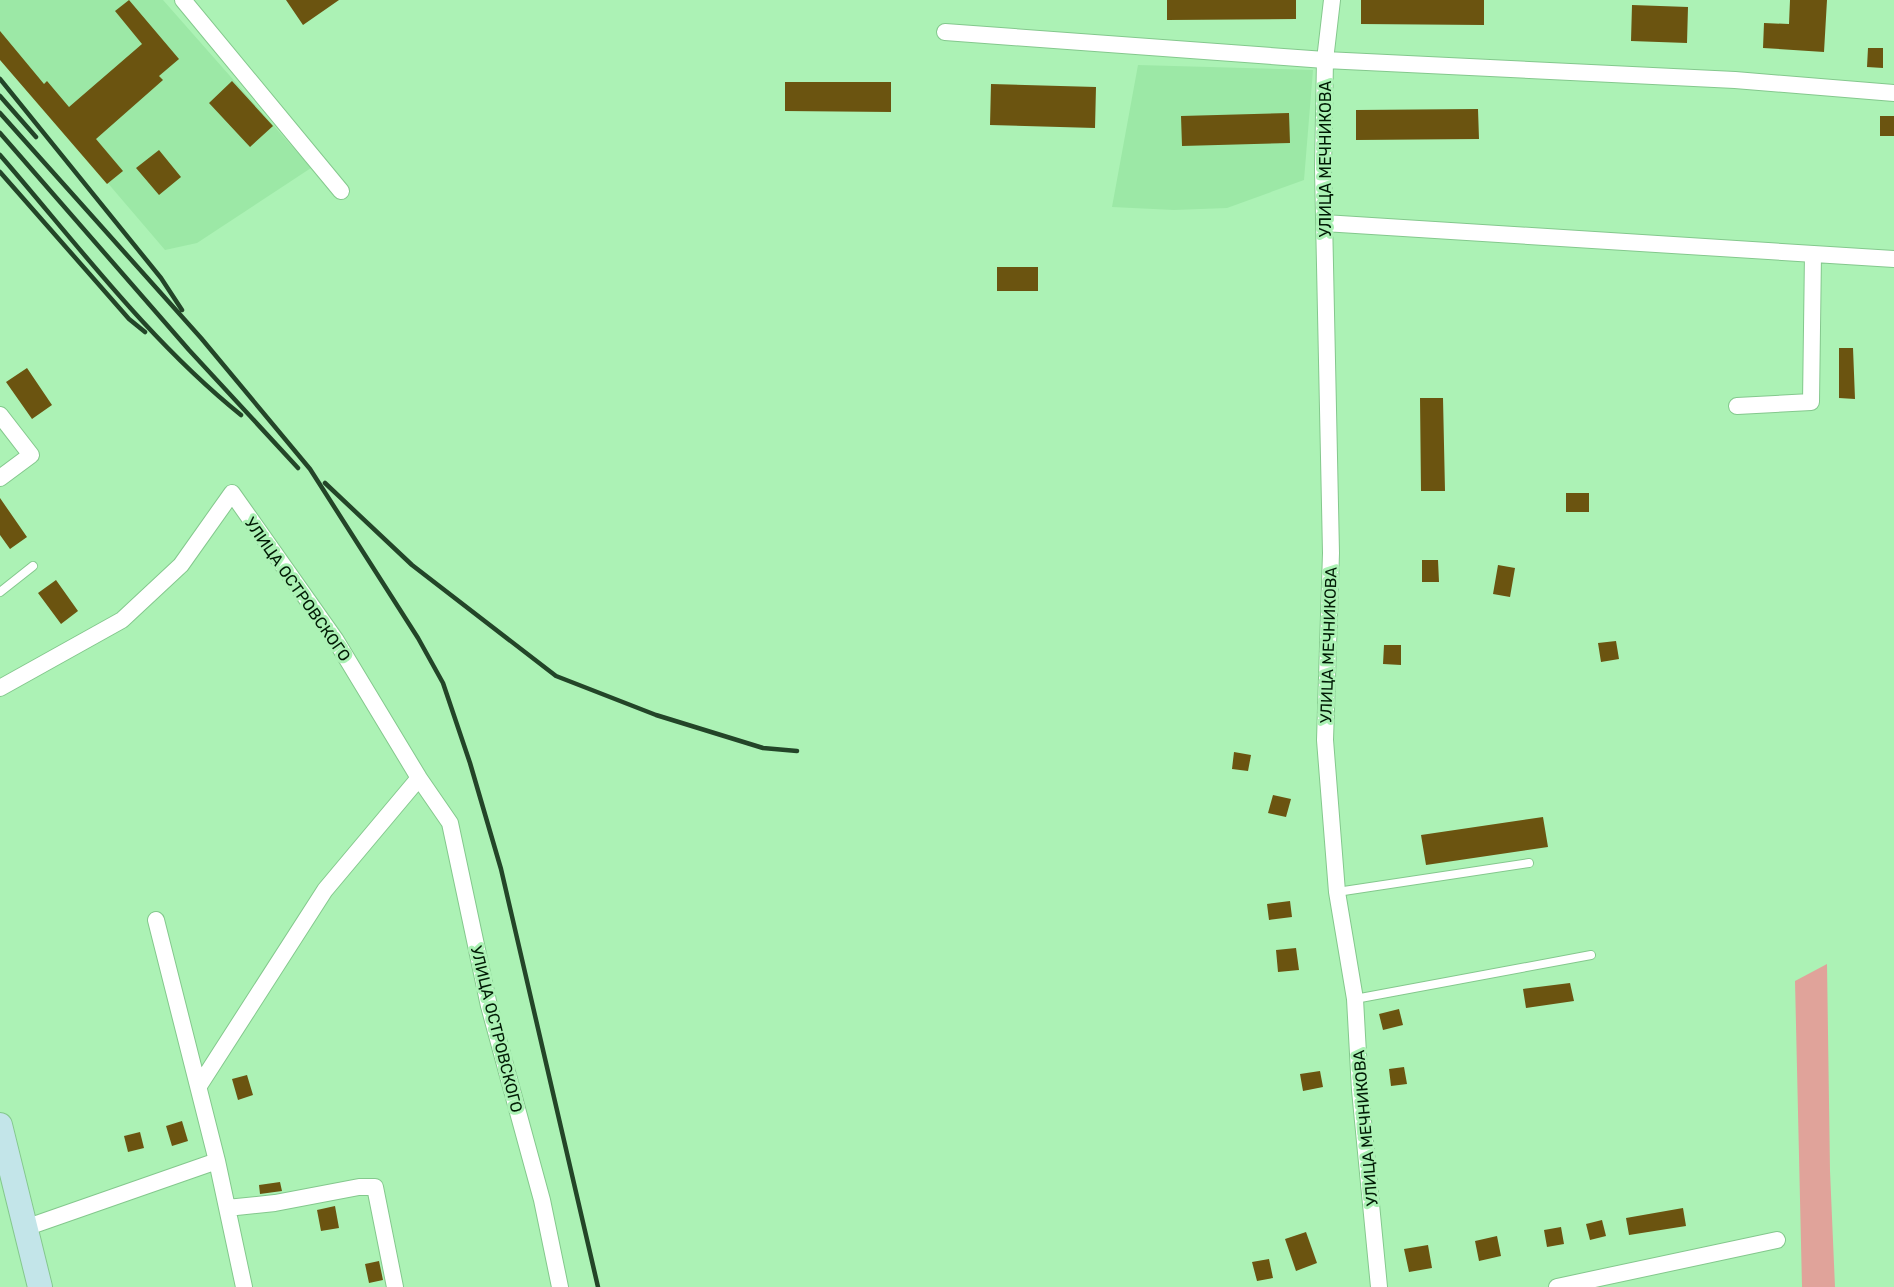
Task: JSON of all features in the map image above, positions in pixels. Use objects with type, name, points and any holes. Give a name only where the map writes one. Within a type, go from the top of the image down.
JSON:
[{"type":"street","points":[[183,0],[340,191]]},
{"type":"street","name":"УЛИЦА МЕЧНИКОВА","points":[[1332,0],[1325,60],[1324,223],[1331,553],[1325,740],[1337,892],[1355,999],[1360,1090],[1380,1287]]},
{"type":"street","points":[[945,32],[1325,60],[1735,80],[1894,93]]},
{"type":"street","points":[[1324,223],[1894,259]]},
{"type":"street","points":[[1737,406],[1810,402],[1813,254]]},
{"type":"street","points":[[0,415],[31,455],[0,478]]},
{"type":"street","name":"УЛИЦА ОСТРОВСКОГО","points":[[0,687],[122,620],[181,565],[232,493],[335,639],[419,778],[450,823],[489,1006],[542,1200],[560,1287]]},
{"type":"street","points":[[199,1086],[325,890],[419,778]]},
{"type":"street","points":[[156,920],[217,1161],[244,1287]]},
{"type":"street","points":[[0,1125],[40,1287]]},
{"type":"street","points":[[25,1228],[217,1161]]},
{"type":"street","points":[[227,1208],[275,1203],[359,1187],[375,1187],[395,1287]]},
{"type":"street","points":[[1557,1287],[1777,1240]]},
{"type":"lane","points":[[0,592],[33,567]]},
{"type":"lane","points":[[1337,892],[1529,863]]},
{"type":"lane","points":[[1355,999],[1591,955]]},
{"type":"shaded area","points":[[0,0],[163,0],[311,168],[197,243],[165,250],[0,57]]},
{"type":"shaded area","points":[[1138,65],[1313,70],[1304,180],[1227,208],[1174,210],[1112,207]]},
{"type":"shaded area","points":[[1827,964],[1830,1171],[1835,1287],[1802,1287],[1795,981]]},
{"type":"building","points":[[129,0],[179,59],[159,76],[163,80],[96,139],[123,171],[107,184],[0,60],[0,31],[44,84],[47,81],[69,107],[142,44],[115,11]]},
{"type":"building","points":[[286,0],[339,0],[303,25]]},
{"type":"building","points":[[1167,0],[1296,0],[1296,19],[1167,20]]},
{"type":"building","points":[[1361,0],[1484,0],[1484,25],[1361,24]]},
{"type":"building","points":[[1790,0],[1827,0],[1824,52],[1763,48],[1764,23],[1789,24]]},
{"type":"building","points":[[1632,5],[1688,7],[1687,43],[1631,41]]},
{"type":"building","points":[[1868,48],[1883,48],[1883,68],[1867,67]]},
{"type":"building","points":[[232,81],[273,126],[250,147],[209,103]]},
{"type":"building","points":[[785,82],[891,82],[891,112],[785,111]]},
{"type":"building","points":[[991,84],[1096,87],[1095,128],[990,125]]},
{"type":"building","points":[[1478,109],[1479,139],[1356,140],[1356,110]]},
{"type":"building","points":[[1289,113],[1290,143],[1182,146],[1181,116]]},
{"type":"building","points":[[1880,116],[1894,116],[1894,136],[1880,136]]},
{"type":"building","points":[[159,150],[181,177],[159,195],[136,168]]},
{"type":"building","points":[[997,267],[1038,267],[1038,291],[997,291]]},
{"type":"building","points":[[1839,348],[1853,348],[1855,399],[1839,398]]},
{"type":"building","points":[[27,368],[52,405],[32,419],[6,382]]},
{"type":"building","points":[[1420,398],[1443,398],[1445,491],[1421,491]]},
{"type":"building","points":[[1566,493],[1589,493],[1589,512],[1566,512]]},
{"type":"building","points":[[0,498],[27,537],[10,549],[0,535]]},
{"type":"building","points":[[1422,560],[1438,560],[1439,582],[1422,582]]},
{"type":"building","points":[[1498,565],[1515,568],[1510,597],[1493,594]]},
{"type":"building","points":[[56,580],[78,611],[61,624],[38,593]]},
{"type":"building","points":[[1616,641],[1619,659],[1601,662],[1598,643]]},
{"type":"building","points":[[1384,645],[1401,645],[1401,665],[1383,664]]},
{"type":"building","points":[[1234,752],[1251,755],[1248,771],[1232,769]]},
{"type":"building","points":[[1273,795],[1291,799],[1286,817],[1268,813]]},
{"type":"building","points":[[1543,817],[1548,847],[1426,865],[1421,835]]},
{"type":"building","points":[[1290,901],[1292,917],[1269,920],[1267,904]]},
{"type":"building","points":[[1296,948],[1299,970],[1278,972],[1276,950]]},
{"type":"building","points":[[1570,983],[1574,1001],[1526,1008],[1523,989]]},
{"type":"building","points":[[1399,1009],[1403,1025],[1383,1030],[1379,1014]]},
{"type":"building","points":[[1404,1067],[1407,1084],[1391,1086],[1389,1069]]},
{"type":"building","points":[[1320,1071],[1323,1087],[1303,1091],[1300,1074]]},
{"type":"building","points":[[247,1075],[253,1095],[238,1100],[232,1079]]},
{"type":"building","points":[[182,1121],[188,1141],[172,1146],[166,1126]]},
{"type":"building","points":[[140,1132],[144,1148],[128,1152],[124,1136]]},
{"type":"building","points":[[280,1182],[282,1191],[260,1194],[259,1185]]},
{"type":"building","points":[[335,1206],[339,1228],[321,1231],[317,1210]]},
{"type":"building","points":[[1683,1208],[1686,1226],[1629,1235],[1626,1218]]},
{"type":"building","points":[[1602,1220],[1606,1236],[1590,1240],[1586,1224]]},
{"type":"building","points":[[1561,1227],[1564,1244],[1547,1247],[1544,1230]]},
{"type":"building","points":[[1306,1232],[1317,1263],[1296,1271],[1285,1239]]},
{"type":"building","points":[[1497,1236],[1501,1256],[1479,1261],[1475,1241]]},
{"type":"building","points":[[1428,1245],[1432,1268],[1409,1272],[1404,1249]]},
{"type":"building","points":[[1269,1259],[1273,1278],[1257,1281],[1252,1262]]},
{"type":"building","points":[[379,1261],[383,1280],[369,1283],[365,1264]]},
{"type":"railway","points":[[0,79],[161,278],[182,310]]},
{"type":"railway","points":[[0,96],[36,137]]},
{"type":"railway","points":[[0,113],[201,338],[310,469],[418,638],[443,683],[470,763],[501,869],[598,1287]]},
{"type":"railway","points":[[0,133],[189,350],[298,468]]},
{"type":"railway","points":[[0,155],[145,324],[175,356],[241,415]]},
{"type":"railway","points":[[0,172],[129,319],[145,332]]},
{"type":"railway","points":[[325,483],[412,565],[556,676],[656,715],[763,748],[797,751]]}]
